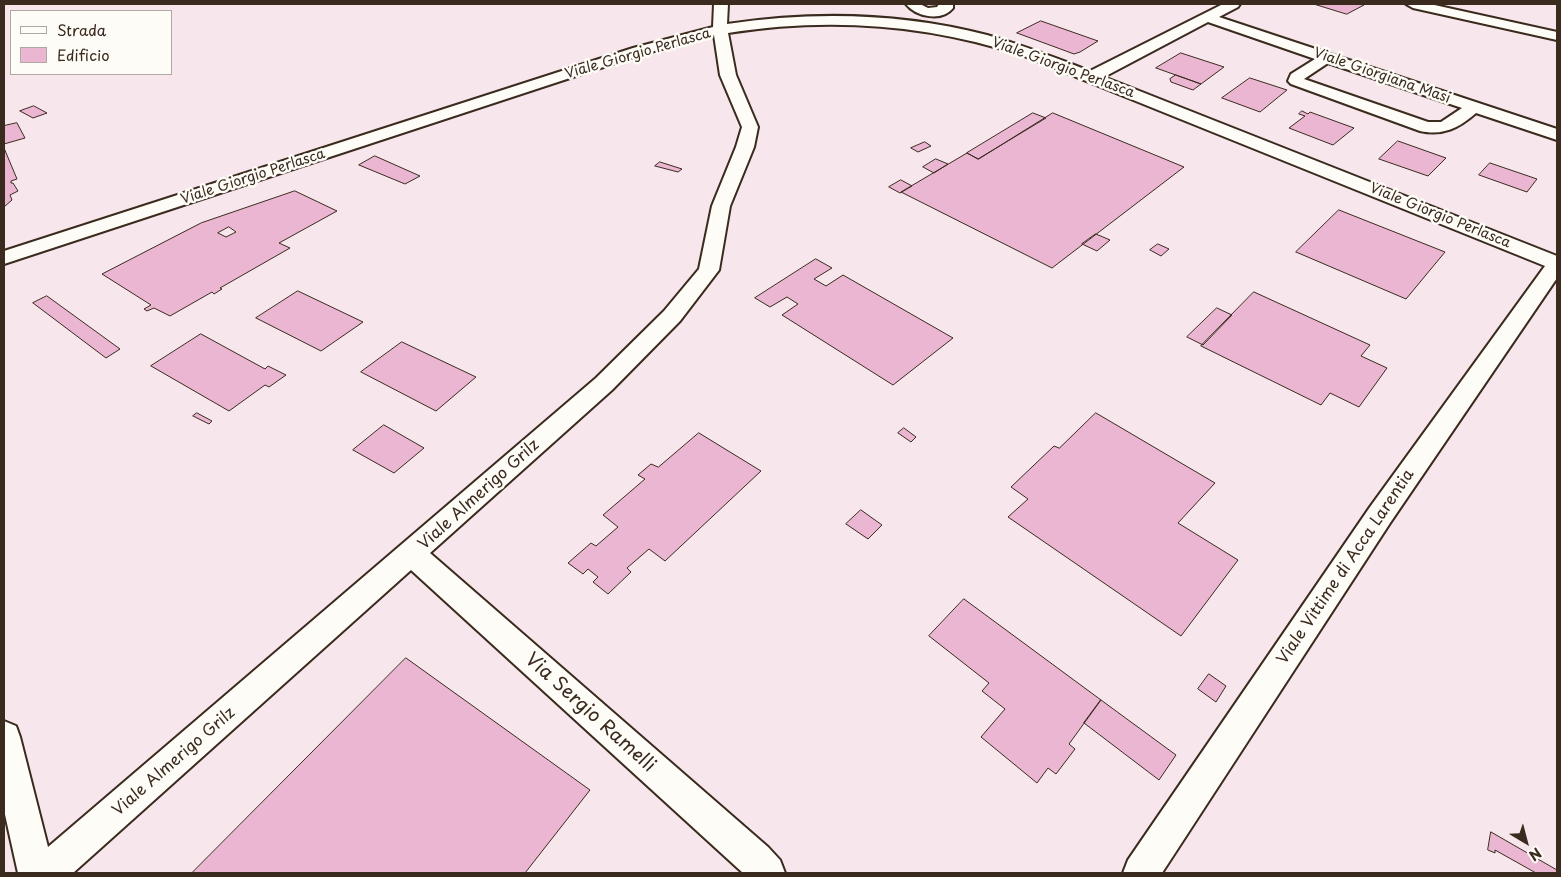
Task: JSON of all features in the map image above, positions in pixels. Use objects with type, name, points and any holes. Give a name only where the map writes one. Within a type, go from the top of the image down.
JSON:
[{"type":"street","name":"Viale Almerigo Grilz","points":[[46,873],[604,384],[672,316],[709,270],[721,206],[745,147],[750,127],[728,75],[720,30],[721,4]]},
{"type":"street","points":[[913,4],[918,10],[934,12],[946,8],[946,4]]},
{"type":"street","points":[[1091,77],[1233,4]]},
{"type":"street","points":[[1413,4],[1557,36]]},
{"type":"street","name":"Viale Giorgiana Masi","points":[[1206,17],[1557,135]]},
{"type":"street","name":"Viale Giorgio Perlasca","points":[[4,258],[638,51],[720,30],[778,22],[838,21],[920,27],[980,38],[1036,55],[1557,264]]},
{"type":"street","points":[[1326,58],[1296,77],[1296,81],[1426,128],[1439,130],[1448,127],[1474,107]]},
{"type":"street","name":"Viale Vittime di Acca Larentia","points":[[1141,873],[1380,515],[1557,264]]},
{"type":"street","name":"Via Sergio Ramelli","points":[[412,554],[767,873]]},
{"type":"street","points":[[4,737],[36,873]]},
{"type":"building","points":[[1314,4],[1360,4],[1364,5],[1347,14]]},
{"type":"building","points":[[1041,21],[1098,41],[1074,54],[1017,33]]},
{"type":"building","points":[[1181,53],[1224,67],[1201,84],[1156,68]]},
{"type":"building","points":[[1176,75],[1201,84],[1193,90],[1171,82],[1170,79]]},
{"type":"building","points":[[1250,78],[1287,90],[1260,112],[1222,98]]},
{"type":"building","points":[[34,106],[47,113],[33,118],[20,111]]},
{"type":"building","points":[[1302,111],[1308,114],[1310,112],[1354,128],[1333,145],[1289,128],[1305,116],[1299,114]]},
{"type":"building","points":[[1033,113],[1046,118],[978,159],[967,153]]},
{"type":"building","points":[[1053,113],[1184,167],[1052,268],[901,192],[967,153],[978,159]]},
{"type":"building","points":[[17,123],[25,138],[4,144],[4,126]]},
{"type":"building","points":[[1398,141],[1446,158],[1428,176],[1379,159]]},
{"type":"building","points":[[925,142],[931,146],[918,152],[911,148]]},
{"type":"building","points":[[4,148],[17,179],[11,181],[11,183],[13,183],[18,191],[10,195],[12,200],[4,207]]},
{"type":"building","points":[[375,156],[420,176],[405,184],[359,165]]},
{"type":"building","points":[[936,159],[948,164],[934,173],[923,167]]},
{"type":"building","points":[[660,162],[682,169],[678,172],[655,166]]},
{"type":"building","points":[[1490,163],[1537,179],[1527,192],[1479,175]]},
{"type":"building","points":[[901,180],[912,186],[900,193],[889,187]]},
{"type":"building","points":[[295,191],[337,211],[279,243],[290,248],[220,288],[222,289],[214,294],[212,292],[170,316],[154,308],[147,311],[144,309],[151,305],[102,274],[201,223]],"holes":[[[229,227],[236,232],[226,237],[218,233]]]},
{"type":"building","points":[[1339,210],[1445,252],[1406,299],[1296,252]]},
{"type":"building","points":[[1096,234],[1110,240],[1097,251],[1082,244]]},
{"type":"building","points":[[1158,244],[1169,249],[1161,256],[1150,250]]},
{"type":"building","points":[[816,259],[832,268],[814,279],[826,286],[843,275],[953,338],[893,385],[782,315],[798,304],[787,297],[770,307],[755,298]]},
{"type":"building","points":[[298,291],[363,322],[321,351],[256,318]]},
{"type":"building","points":[[1254,292],[1370,345],[1361,356],[1387,368],[1359,407],[1330,393],[1321,405],[1201,346]]},
{"type":"building","points":[[47,296],[120,349],[106,358],[33,303]]},
{"type":"building","points":[[1217,308],[1232,315],[1203,345],[1187,337]]},
{"type":"building","points":[[201,334],[265,369],[268,366],[286,375],[269,387],[265,385],[229,411],[151,366]]},
{"type":"building","points":[[402,342],[476,377],[436,411],[361,372]]},
{"type":"building","points":[[197,413],[212,421],[209,424],[193,416]]},
{"type":"building","points":[[1096,413],[1215,483],[1178,523],[1238,560],[1181,636],[1008,517],[1028,499],[1011,487],[1054,446],[1059,448]]},
{"type":"building","points":[[384,425],[424,448],[394,473],[353,450]]},
{"type":"building","points":[[904,428],[916,437],[911,442],[898,433]]},
{"type":"building","points":[[699,433],[761,471],[665,561],[649,549],[627,568],[631,572],[608,594],[593,582],[598,577],[588,569],[583,574],[568,563],[591,543],[596,546],[618,527],[603,515],[645,479],[638,475],[651,464],[658,467]]},
{"type":"building","points":[[861,510],[882,525],[868,539],[846,524]]},
{"type":"building","points":[[964,599],[1101,700],[1069,744],[1075,749],[1056,774],[1048,768],[1037,783],[981,737],[1005,709],[982,691],[989,683],[929,636]]},
{"type":"building","points":[[406,658],[590,790],[525,873],[192,873]]},
{"type":"building","points":[[1209,674],[1226,686],[1216,702],[1198,689]]},
{"type":"building","points":[[1101,700],[1176,755],[1159,780],[1084,723]]},
{"type":"building","points":[[1491,832],[1557,870],[1557,873],[1536,873],[1495,850],[1495,853],[1488,850]]}]
